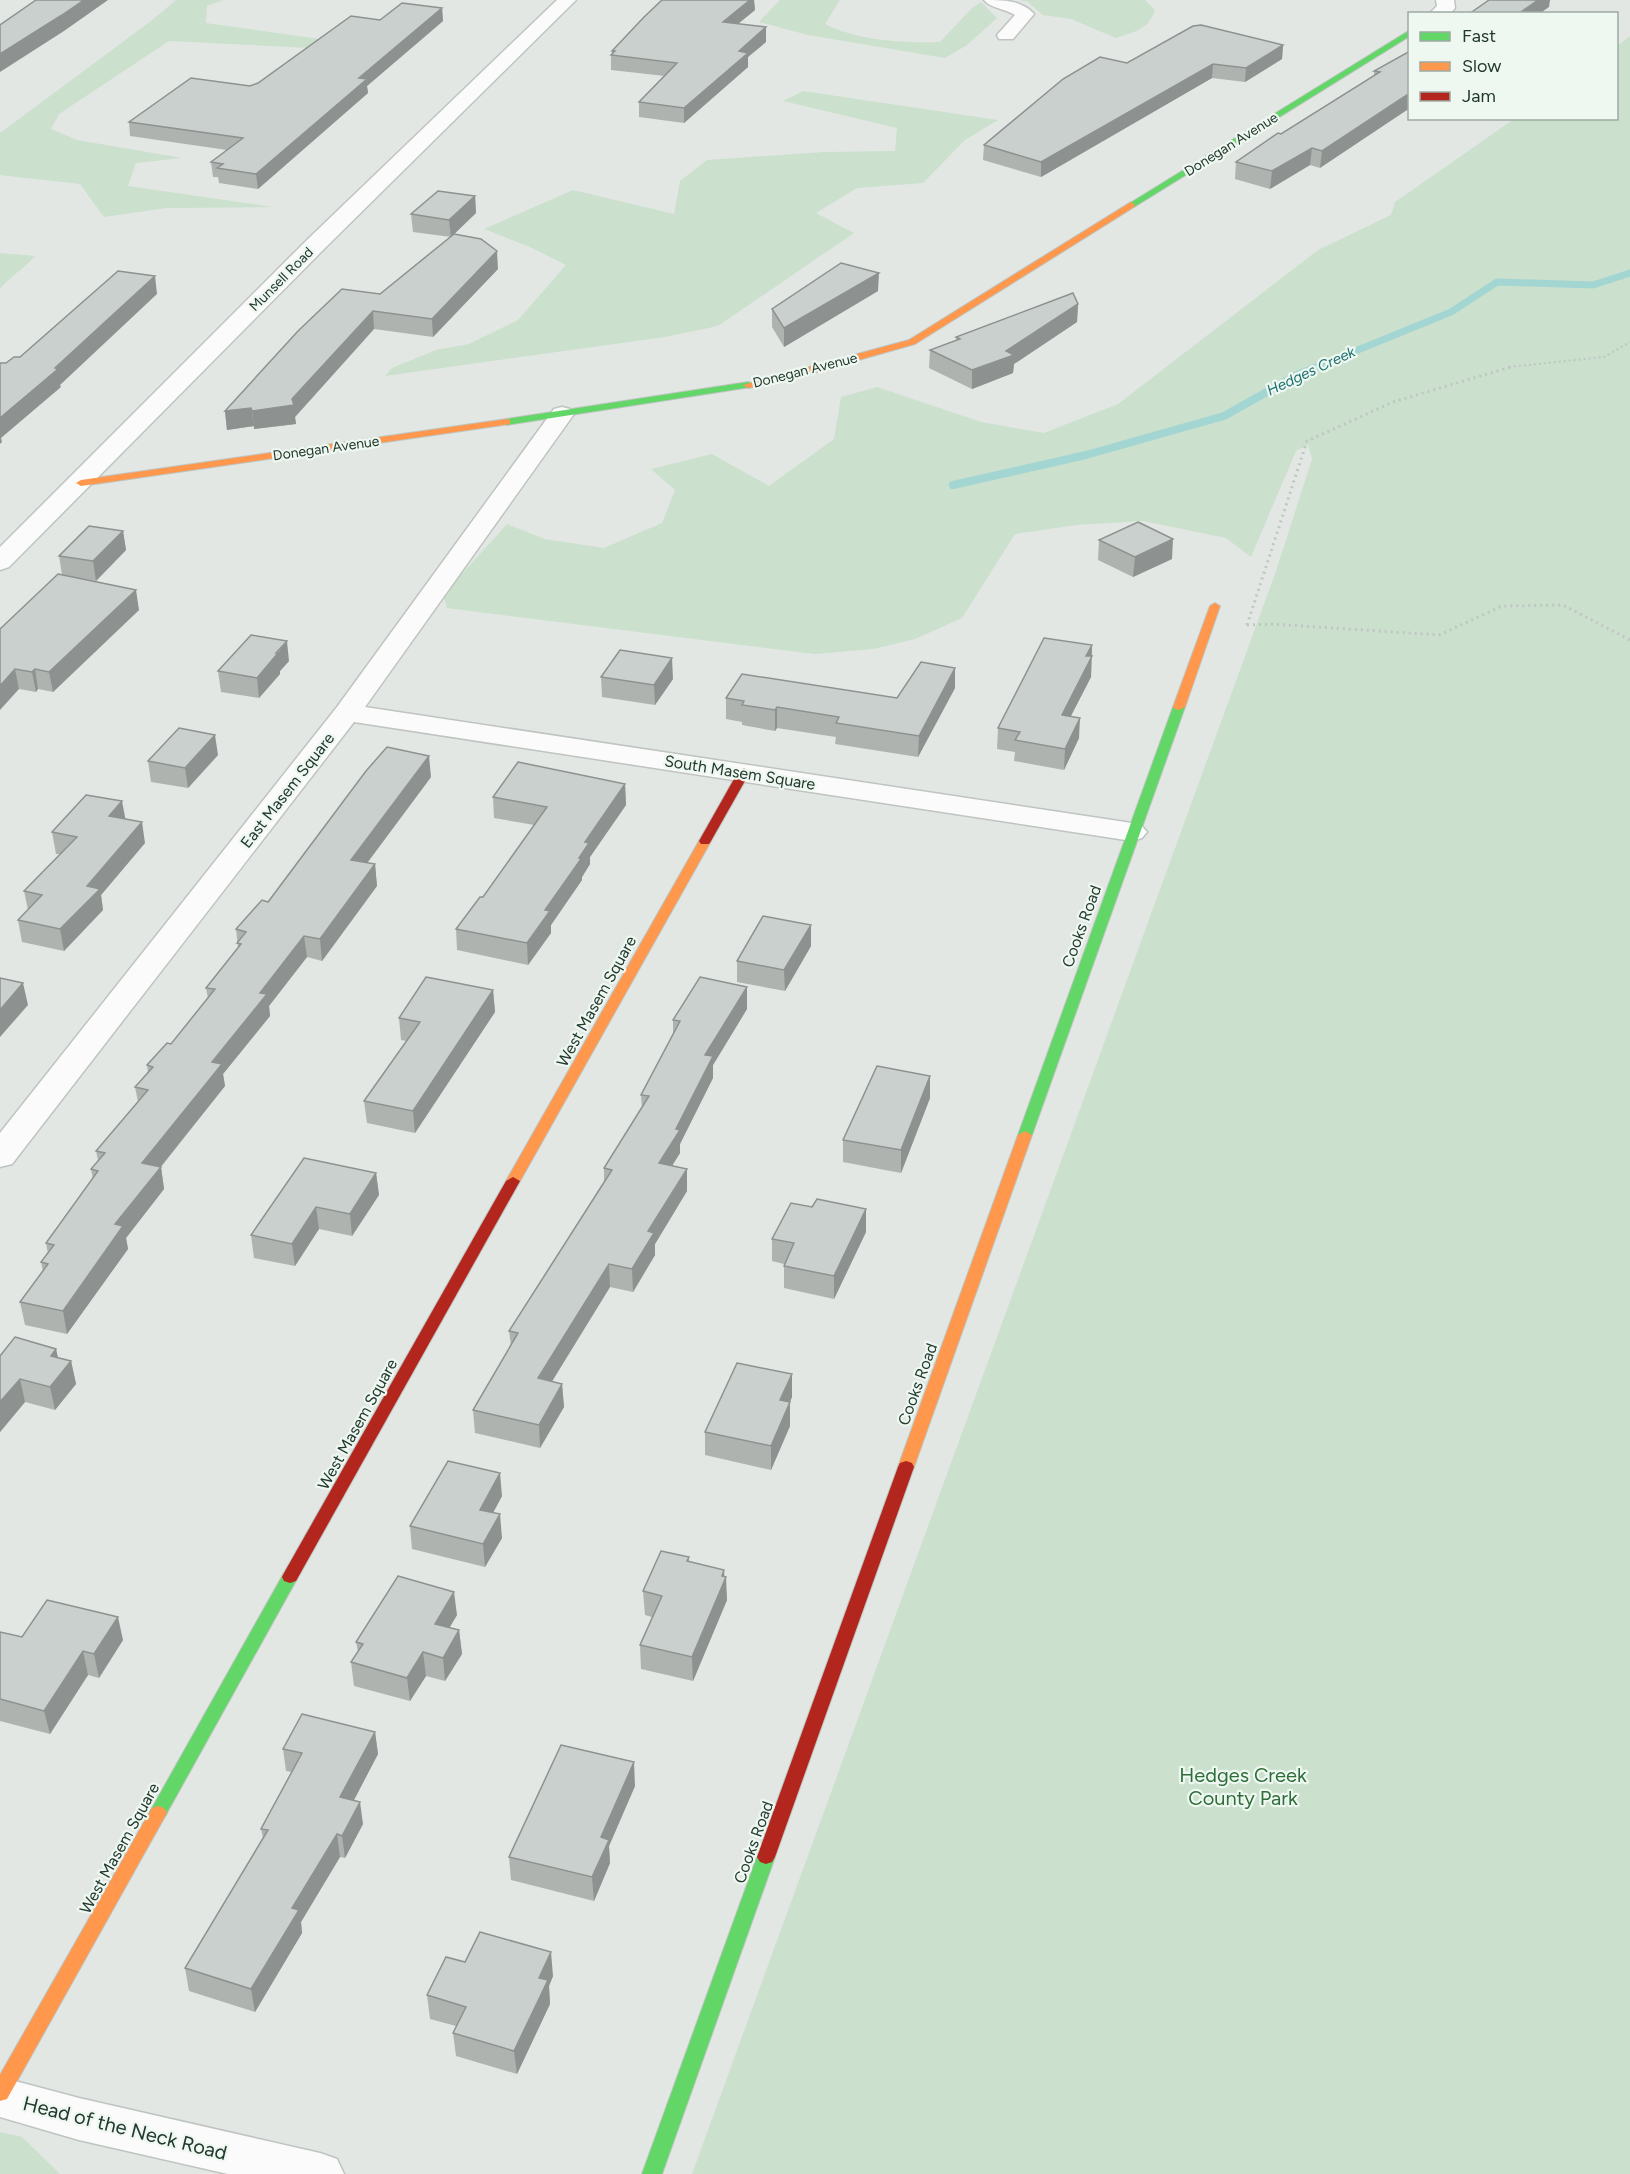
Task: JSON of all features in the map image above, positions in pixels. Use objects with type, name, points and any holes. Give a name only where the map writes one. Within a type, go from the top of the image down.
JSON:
[{"type":"street","name":"Munsell Road","points":[[0,562],[316,244],[567,0]]},
{"type":"street","points":[[993,0],[1013,6],[1025,14],[1006,35]]},
{"type":"street","name":"Donegan Avenue","points":[[81,483],[562,414],[778,380],[912,342],[1408,33]]},
{"type":"street","name":"East Masem Square","points":[[0,1156],[347,713],[562,414]]},
{"type":"street","name":"Cooks Road","points":[[652,2174],[1215,606]]},
{"type":"street","name":"South Masem Square","points":[[347,713],[1132,832]]},
{"type":"street","name":"West Masem Square","points":[[0,2095],[744,772]]},
{"type":"street","name":"Head of the Neck Road","points":[[0,2095],[79,2119],[320,2174]]},
{"type":"path","points":[[1247,625],[1307,441],[1393,402],[1516,365],[1604,357],[1630,342]]},
{"type":"path","points":[[1206,628],[1273,624],[1439,635],[1502,606],[1563,605],[1630,640]]},
{"type":"green space","points":[[176,0],[224,0],[207,6],[206,23],[319,39],[310,48],[169,41],[59,114],[51,129],[77,140],[182,158],[136,163],[128,186],[273,207],[167,208],[104,217],[80,184],[0,175],[0,133]]},
{"type":"green space","points":[[780,0],[840,0],[825,24],[852,34],[896,41],[940,42],[972,8],[981,2],[997,18],[967,45],[945,58],[808,35],[759,22]]},
{"type":"green space","points":[[1020,0],[1145,0],[1155,10],[1144,26],[1135,32],[1116,38],[1071,19],[1043,15],[1028,2]]},
{"type":"green space","name":"Hedges Creek County Park","points":[[1630,36],[1630,2174],[692,2174],[1276,571],[1312,459],[1308,445],[1296,451],[1251,557],[1226,538],[1143,521],[1077,525],[1015,534],[962,618],[915,639],[873,649],[815,654],[447,608],[443,595],[507,524],[545,539],[604,548],[662,523],[675,490],[651,469],[712,454],[769,486],[834,439],[841,397],[877,387],[981,422],[1044,433],[1118,404],[1318,250],[1391,215],[1395,202],[1513,120],[1618,120],[1618,45]]},
{"type":"green space","points":[[803,91],[998,120],[965,140],[923,183],[857,188],[816,213],[854,233],[718,326],[665,337],[385,376],[392,368],[436,350],[469,344],[518,320],[566,265],[530,247],[484,229],[573,190],[674,214],[680,181],[707,160],[824,152],[895,151],[897,128],[783,101]]},
{"type":"green space","points":[[0,253],[35,256],[0,289]]},
{"type":"green space","points":[[0,2132],[22,2137],[60,2174],[0,2174]]},
{"type":"building","points":[[36,0],[84,0],[0,54],[0,25]]},
{"type":"building","points":[[662,0],[750,0],[723,22],[766,27],[739,51],[748,53],[684,108],[639,102],[677,63],[611,55],[615,51],[612,51]]},
{"type":"building","points":[[1489,0],[1538,0],[1521,12],[1472,12]]},
{"type":"building","points":[[402,3],[442,8],[359,78],[367,79],[256,174],[217,168],[223,164],[211,162],[243,138],[129,122],[191,78],[250,86],[258,83],[351,16],[380,20]]},
{"type":"building","points":[[1201,25],[1283,45],[1246,68],[1213,64],[1041,162],[984,145],[1063,79],[1100,57],[1127,63],[1193,26]]},
{"type":"building","points":[[1408,52],[1408,94],[1322,151],[1312,148],[1272,171],[1236,162],[1278,133],[1281,134],[1380,72],[1374,71]]},
{"type":"building","points":[[438,191],[475,196],[449,220],[411,214]]},
{"type":"building","points":[[454,234],[481,239],[497,251],[432,319],[373,311],[292,399],[294,405],[252,411],[251,408],[225,411],[298,331],[342,289],[380,294]]},
{"type":"building","points":[[841,263],[879,273],[784,328],[772,309]]},
{"type":"building","points":[[118,271],[155,276],[55,368],[58,369],[0,418],[0,363],[20,357]]},
{"type":"building","points":[[1073,293],[1078,304],[1006,351],[1014,355],[972,370],[930,350],[960,339],[956,337]]},
{"type":"building","points":[[1138,522],[1173,539],[1135,557],[1099,540]]},
{"type":"building","points":[[89,526],[123,531],[93,561],[59,556]]},
{"type":"building","points":[[58,574],[136,590],[49,672],[15,669],[0,686],[0,629]]},
{"type":"building","points":[[251,635],[287,641],[257,678],[218,671]]},
{"type":"building","points":[[1044,638],[1092,645],[1086,656],[1092,656],[1062,715],[1080,718],[1065,749],[1015,740],[1020,732],[998,728]]},
{"type":"building","points":[[620,650],[672,658],[654,685],[601,677]]},
{"type":"building","points":[[921,662],[955,668],[919,736],[836,723],[839,717],[777,707],[775,710],[742,705],[744,701],[726,698],[742,674],[897,698]]},
{"type":"building","points":[[179,728],[215,735],[185,768],[148,761]]},
{"type":"building","points":[[387,747],[429,756],[351,860],[375,864],[320,939],[304,936],[260,993],[267,994],[212,1062],[222,1064],[142,1163],[161,1167],[115,1224],[123,1226],[63,1311],[20,1302],[48,1264],[41,1262],[54,1245],[46,1243],[98,1171],[91,1169],[105,1153],[96,1151],[148,1090],[135,1087],[153,1067],[147,1065],[167,1043],[171,1044],[215,989],[206,988],[241,944],[237,943],[246,932],[236,929],[262,900],[268,902],[366,771]]},
{"type":"building","points":[[518,762],[625,784],[585,842],[589,843],[579,858],[581,859],[545,910],[550,911],[527,943],[456,929],[480,897],[483,897],[547,807],[493,797]]},
{"type":"building","points":[[86,795],[122,801],[109,816],[142,822],[87,886],[100,889],[60,929],[18,920],[42,895],[24,891],[77,837],[52,832]]},
{"type":"building","points":[[763,916],[811,925],[784,970],[737,961]]},
{"type":"building","points":[[426,977],[493,990],[413,1111],[364,1101],[420,1022],[399,1018]]},
{"type":"building","points":[[700,977],[747,987],[705,1055],[713,1056],[676,1129],[680,1130],[659,1163],[687,1169],[648,1231],[654,1233],[632,1269],[609,1264],[538,1378],[562,1384],[539,1425],[473,1410],[518,1333],[509,1331],[612,1170],[604,1168],[649,1096],[641,1095],[680,1021],[673,1020]]},
{"type":"building","points":[[0,978],[23,983],[0,1010]]},
{"type":"building","points":[[877,1066],[930,1076],[901,1150],[843,1140]]},
{"type":"building","points":[[304,1158],[376,1173],[350,1214],[316,1207],[292,1244],[251,1235]]},
{"type":"building","points":[[817,1199],[866,1209],[834,1276],[784,1266],[794,1243],[772,1239],[791,1203],[812,1207]]},
{"type":"building","points":[[15,1337],[56,1349],[51,1356],[71,1361],[50,1387],[20,1379],[0,1402],[0,1356]]},
{"type":"building","points":[[737,1363],[792,1374],[780,1400],[790,1402],[771,1446],[705,1432]]},
{"type":"building","points":[[448,1461],[500,1473],[480,1510],[500,1514],[483,1544],[410,1526]]},
{"type":"building","points":[[661,1551],[689,1557],[687,1561],[724,1570],[722,1576],[726,1577],[692,1657],[640,1645],[662,1596],[643,1591]]},
{"type":"building","points":[[398,1576],[454,1592],[435,1624],[459,1630],[443,1658],[423,1652],[407,1678],[351,1662],[363,1644],[356,1642]]},
{"type":"building","points":[[47,1600],[118,1617],[94,1654],[83,1651],[44,1711],[0,1699],[0,1632],[22,1637]]},
{"type":"building","points":[[302,1714],[375,1732],[340,1797],[360,1802],[342,1836],[337,1834],[292,1908],[299,1910],[251,1989],[185,1968],[268,1830],[261,1829],[302,1753],[283,1749]]},
{"type":"building","points":[[561,1745],[634,1762],[601,1837],[609,1840],[592,1877],[509,1857]]},
{"type":"building","points":[[480,1932],[551,1952],[539,1978],[548,1980],[514,2051],[453,2033],[466,2007],[427,1995],[446,1957],[465,1962]]},
{"type":"waterway","name":"Hedges Creek","points":[[1316,367],[1451,312],[1497,282],[1593,285],[1630,273]]},
{"type":"waterway","name":"Hedges Creek","points":[[953,485],[1086,455],[1224,416],[1297,375],[1320,366]]},
{"type":"traffic: fast","points":[[1131,205],[1408,33]]},
{"type":"traffic: fast","points":[[507,422],[748,385]]},
{"type":"traffic: fast","points":[[1025,1135],[1179,707]]},
{"type":"traffic: fast","points":[[158,1813],[290,1577]]},
{"type":"traffic: fast","points":[[652,2174],[766,1857]]},
{"type":"traffic: slow","points":[[748,385],[778,380],[912,342],[1131,205]]},
{"type":"traffic: slow","points":[[81,483],[507,422]]},
{"type":"traffic: slow","points":[[1179,707],[1215,606]]},
{"type":"traffic: slow","points":[[513,1181],[705,841]]},
{"type":"traffic: slow","points":[[906,1467],[1025,1135]]},
{"type":"traffic: slow","points":[[0,2093],[158,1813]]},
{"type":"traffic: jam","points":[[705,841],[744,772]]},
{"type":"traffic: jam","points":[[290,1577],[513,1181]]},
{"type":"traffic: jam","points":[[766,1857],[906,1467]]}]
